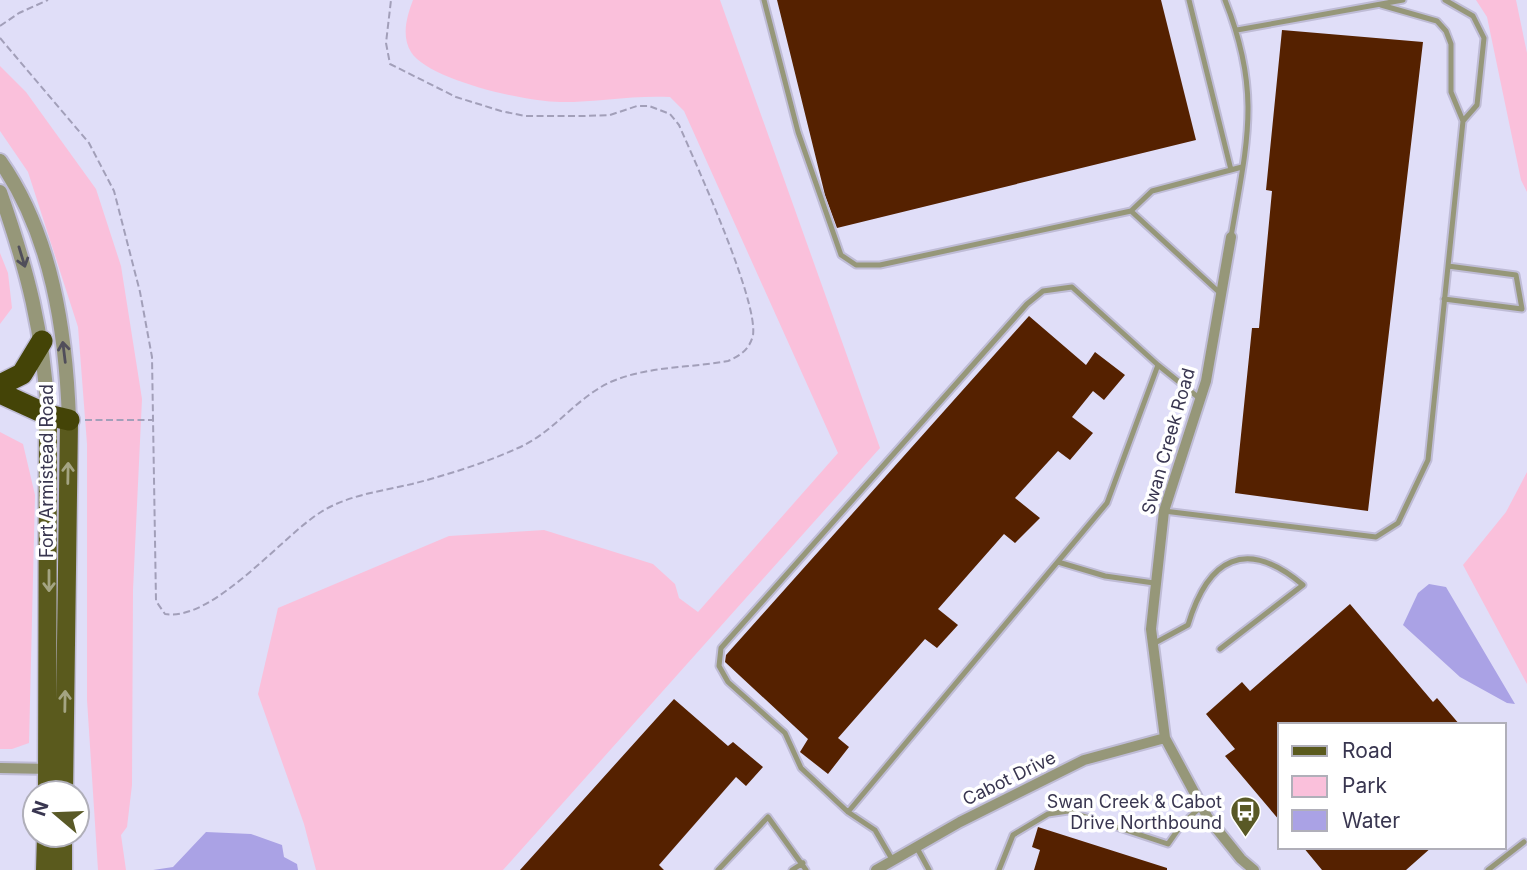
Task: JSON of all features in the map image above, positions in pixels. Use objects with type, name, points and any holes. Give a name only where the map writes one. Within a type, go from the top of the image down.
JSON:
[{"type":"highway","points":[[0,385],[22,374],[42,341]]},
{"type":"highway","points":[[0,393],[48,415],[69,420]]},
{"type":"main road","name":"Fort Armistead Road","points":[[48,415],[55,769],[59,779]]},
{"type":"main road","name":"Fort Armistead Road","points":[[52,779],[55,769],[69,420]]},
{"type":"main road","points":[[45,870],[46,849]]},
{"type":"main road","points":[[63,849],[63,870]]},
{"type":"street","name":"Fort Armistead Road","points":[[0,161],[24,204],[54,292],[68,382],[69,420]]},
{"type":"street","name":"Fort Armistead Road","points":[[0,192],[22,253],[42,341],[48,415]]},
{"type":"street","name":"Swan Creek Road","points":[[1165,738],[1153,644],[1154,583],[1164,510],[1206,380],[1231,237]]},
{"type":"street","points":[[1165,738],[1202,806],[1241,859],[1254,870]]},
{"type":"street","name":"Cabot Drive","points":[[876,870],[1084,760],[1165,738]]},
{"type":"street","points":[[0,768],[55,769]]},
{"type":"lane","points":[[764,0],[798,132],[841,255],[856,265],[880,265],[1131,211],[1152,191],[1242,167]]},
{"type":"lane","points":[[1189,0],[1231,170]]},
{"type":"lane","points":[[1225,0],[1237,30],[1249,81],[1250,124],[1231,237]]},
{"type":"lane","points":[[1237,30],[1403,0]]},
{"type":"lane","points":[[1445,0],[1473,16],[1483,38],[1477,105],[1463,121]]},
{"type":"lane","points":[[1164,510],[1376,537],[1398,523],[1428,460],[1463,121],[1451,92],[1451,44],[1446,31],[1437,21],[1378,4]]},
{"type":"lane","points":[[1131,211],[1221,294]]},
{"type":"lane","points":[[1444,299],[1522,309],[1516,275],[1448,266]]},
{"type":"lane","points":[[893,861],[876,830],[848,811],[801,768],[785,733],[728,682],[719,666],[721,648],[1027,304],[1043,290],[1072,287],[1158,365],[1200,398]]},
{"type":"lane","points":[[848,811],[1107,502],[1158,365]]},
{"type":"lane","points":[[1153,644],[1188,625],[1196,597],[1209,578],[1226,564],[1241,559],[1280,565],[1303,585],[1220,649]]},
{"type":"lane","points":[[1058,562],[1105,576],[1154,583]]},
{"type":"lane","points":[[999,870],[1013,835],[1048,814],[1069,811],[1168,844],[1182,824],[1202,806]]},
{"type":"lane","points":[[718,870],[768,817],[806,870]]},
{"type":"lane","points":[[1488,870],[1524,842]]},
{"type":"lane","points":[[916,847],[929,870]]},
{"type":"lane","points":[[792,870],[803,863]]},
{"type":"path","points":[[0,26],[19,13],[48,0]]},
{"type":"path","points":[[0,38],[89,143],[114,191],[140,292],[152,357],[154,587],[158,609],[175,616],[186,614],[239,581],[309,521],[330,507],[519,448],[550,429],[581,402],[613,381],[646,371],[728,361],[748,347],[752,336],[753,322],[748,300],[680,125],[670,114],[649,106],[610,115],[525,116],[456,97],[390,64],[386,43],[391,0]]},
{"type":"path","points":[[69,420],[154,420]]},
{"type":"green space","points":[[413,0],[720,0],[880,448],[503,870],[316,870],[304,824],[258,694],[278,608],[449,536],[544,530],[653,564],[675,584],[679,598],[698,612],[838,453],[684,111],[670,97],[575,102],[527,99],[480,88],[437,72],[421,62],[408,46],[407,19]]},
{"type":"green space","points":[[1476,0],[1516,0],[1527,53],[1527,192],[1521,180],[1487,17]]},
{"type":"green space","points":[[0,66],[26,92],[96,189],[121,266],[142,399],[133,590],[132,785],[127,827],[121,835],[126,870],[98,870],[87,700],[87,444],[78,327],[28,172],[0,131]]},
{"type":"green space","points":[[0,253],[8,273],[12,308],[0,324]]},
{"type":"green space","points":[[0,432],[23,444],[35,495],[29,743],[12,749],[0,749]]},
{"type":"green space","points":[[1527,472],[1527,684],[1463,565],[1506,512]]},
{"type":"water","points":[[1429,584],[1446,587],[1515,704],[1507,703],[1460,677],[1403,625],[1418,593]]},
{"type":"water","points":[[206,832],[251,834],[282,845],[284,857],[297,864],[298,870],[153,870],[173,867]]},
{"type":"building","points":[[777,0],[1161,0],[1196,140],[837,228],[825,195]]},
{"type":"building","points":[[1282,30],[1423,42],[1368,511],[1235,493],[1252,328],[1259,328],[1272,191],[1266,190]]},
{"type":"building","points":[[1029,316],[1086,365],[1095,352],[1125,375],[1104,400],[1093,391],[1072,417],[1093,433],[1070,460],[1058,451],[1015,498],[1040,518],[1015,543],[1004,534],[938,609],[958,625],[937,648],[925,639],[838,738],[849,747],[828,774],[800,752],[808,739],[725,662],[726,655]]},
{"type":"building","points":[[1350,604],[1433,702],[1437,698],[1458,723],[1278,723],[1278,819],[1225,756],[1235,749],[1206,714],[1242,682],[1250,691]]},
{"type":"building","points":[[674,699],[728,746],[733,742],[763,767],[746,786],[736,777],[659,865],[664,870],[520,870]]},
{"type":"building","points":[[1038,827],[1167,870],[1034,870],[1040,850],[1032,847]]},
{"type":"building","points":[[1305,849],[1430,849],[1406,870],[1322,870]]},
{"type":"place","name":"Swan Creek & Cabot Drive Northbound","points":[[1245,838]]}]
